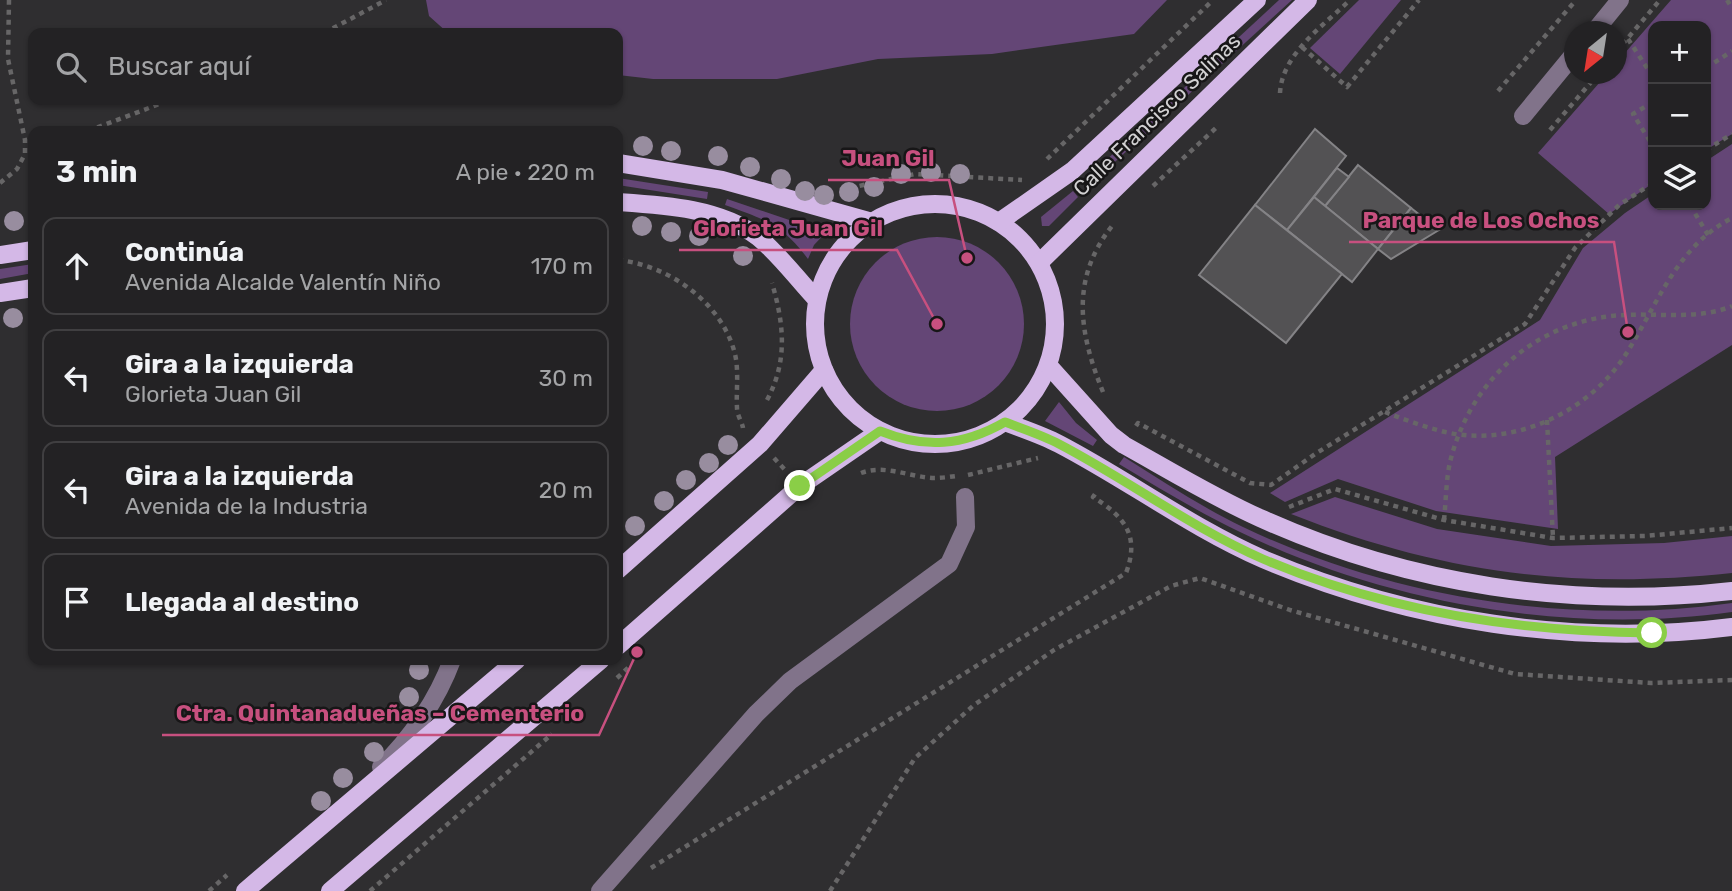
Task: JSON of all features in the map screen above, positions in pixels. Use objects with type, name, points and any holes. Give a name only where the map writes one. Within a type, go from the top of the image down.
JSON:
[{"type":"main road","name":"Calle Francisco Salinas","points":[[999,222],[1072,171],[1257,0]]},
{"type":"main road","name":"Calle Francisco Salinas","points":[[1039,263],[1308,0]]},
{"type":"main road","points":[[623,164],[722,180],[872,222]]},
{"type":"main road","points":[[623,203],[684,210],[733,222],[770,248],[817,300]]},
{"type":"main road","points":[[922,204],[949,205],[975,211],[999,222],[1021,240],[1039,263],[1050,287],[1055,313],[1055,340],[1049,366],[1031,397],[1005,422],[986,433],[944,444],[900,439],[880,431],[857,415],[838,394],[824,370],[815,324],[817,300],[828,269],[846,243],[872,222],[896,211],[922,204]]},
{"type":"main road","points":[[0,255],[28,251]]},
{"type":"main road","points":[[0,293],[28,289]]},
{"type":"main road","points":[[1049,366],[1111,435],[1124,445],[1262,519],[1394,568],[1514,590],[1575,596],[1637,598],[1732,591]]},
{"type":"main road","points":[[623,566],[760,444],[824,370]]},
{"type":"main road","points":[[1005,422],[1058,444],[1197,525],[1263,559],[1353,593],[1408,607],[1528,629],[1652,633],[1732,627]]},
{"type":"main road","points":[[623,642],[800,486],[880,431]]},
{"type":"main road","points":[[243,891],[511,665]]},
{"type":"main road","points":[[330,891],[595,665]]},
{"type":"street","points":[[1603,21],[1620,0]]},
{"type":"street","points":[[1523,116],[1564,66]]},
{"type":"street","points":[[600,891],[756,714],[790,681],[949,564],[966,527],[965,497]]},
{"type":"street","points":[[243,891],[393,756],[429,705],[449,665]]},
{"type":"path","points":[[0,183],[17,169],[26,148],[9,59],[9,0]]},
{"type":"path","points":[[333,28],[386,0]]},
{"type":"path","points":[[1040,166],[1213,0]]},
{"type":"path","points":[[1280,93],[1281,76],[1302,47],[1350,0]]},
{"type":"path","points":[[1302,47],[1347,87],[1419,0]]},
{"type":"path","points":[[1498,91],[1576,0]]},
{"type":"path","points":[[1648,69],[1628,39],[1660,0]]},
{"type":"path","points":[[1727,0],[1732,8]]},
{"type":"path","points":[[1711,65],[1732,51]]},
{"type":"path","points":[[1550,131],[1590,84]]},
{"type":"path","points":[[101,126],[157,105]]},
{"type":"path","points":[[1648,105],[1633,114],[1648,138]]},
{"type":"path","points":[[1147,192],[1217,127]]},
{"type":"path","points":[[1711,147],[1732,134]]},
{"type":"path","points":[[834,191],[915,174],[1024,180],[1033,173]]},
{"type":"path","points":[[1271,485],[1525,324],[1575,248],[1619,205],[1648,186]]},
{"type":"path","points":[[1693,210],[1708,235]]},
{"type":"path","points":[[1384,412],[1442,432],[1496,435],[1521,431],[1578,404],[1607,380],[1677,265],[1708,235],[1732,218]]},
{"type":"path","points":[[1105,398],[1087,352],[1082,300],[1090,258],[1117,219]]},
{"type":"path","points":[[623,261],[666,274],[696,293],[719,320],[735,352],[739,386],[737,411],[744,427],[800,486]]},
{"type":"path","points":[[761,410],[779,372],[783,346],[783,321],[771,282]]},
{"type":"path","points":[[1444,520],[1450,462],[1460,434],[1489,384],[1510,358],[1535,341],[1572,322],[1625,314],[1684,315],[1732,306]]},
{"type":"path","points":[[744,427],[752,419]]},
{"type":"path","points":[[1547,419],[1553,538]]},
{"type":"path","points":[[1127,424],[1144,435]]},
{"type":"path","points":[[856,475],[870,470],[901,471],[932,478],[968,475],[1022,460],[1042,458]]},
{"type":"path","points":[[1091,485],[1108,495]]},
{"type":"path","points":[[1284,509],[1335,489],[1444,520],[1553,538],[1646,536],[1732,528]]},
{"type":"path","points":[[650,869],[1126,573]]},
{"type":"path","points":[[830,891],[915,758],[974,705],[1054,650],[1171,586],[1200,578],[1290,610],[1515,674],[1651,683],[1732,680]]},
{"type":"shaded area","points":[[426,0],[1167,0],[1134,34],[992,54],[878,59],[777,79],[653,79],[623,76],[623,28],[442,28],[429,16]]},
{"type":"shaded area","points":[[1279,0],[1292,0],[1094,181],[1089,176]]},
{"type":"shaded area","points":[[1359,0],[1401,0],[1340,74],[1310,48]]},
{"type":"shaded area","points":[[1671,0],[1732,0],[1732,134],[1711,147],[1711,21],[1653,21]]},
{"type":"shaded area","points":[[1648,26],[1648,187],[1609,214],[1538,153],[1598,84],[1627,84],[1627,51]]},
{"type":"shaded area","points":[[1732,144],[1732,345],[1555,457],[1558,529],[1436,511],[1338,479],[1285,502],[1270,493],[1540,320],[1583,248],[1648,197],[1648,210],[1711,210],[1711,158]]},
{"type":"shaded area","points":[[623,179],[708,192],[707,199],[623,186]]},
{"type":"shaded area","points":[[1073,191],[1078,197],[1049,226],[1042,226],[1041,217]]},
{"type":"shaded area","points":[[727,199],[807,226],[829,229],[814,245],[808,259],[781,231],[762,219],[725,205]]},
{"type":"shaded area","points":[[937,237],[970,244],[998,263],[1017,291],[1024,324],[1017,357],[998,385],[970,404],[937,411],[904,404],[876,385],[857,357],[850,324],[857,291],[876,263],[904,244]]},
{"type":"shaded area","points":[[28,265],[28,274],[0,279],[0,269]]},
{"type":"shaded area","points":[[1059,402],[1076,423],[1097,440],[1093,446],[1045,421]]},
{"type":"shaded area","points":[[1124,457],[1243,527],[1300,552],[1359,572],[1420,588],[1545,608],[1608,611],[1732,603],[1732,612],[1670,618],[1544,616],[1480,608],[1418,595],[1356,578],[1297,557],[1240,532],[1119,464]]},
{"type":"shaded area","points":[[1335,497],[1437,529],[1551,546],[1664,543],[1732,536],[1732,573],[1617,579],[1508,572],[1401,551],[1291,514]]},
{"type":"building","points":[[1315,129],[1346,156],[1287,230],[1255,205]]},
{"type":"building","points":[[1358,165],[1411,208],[1378,249],[1325,206]]},
{"type":"building","points":[[1337,168],[1349,177],[1325,206],[1314,197]]},
{"type":"building","points":[[1314,197],[1378,249],[1352,282],[1287,230]]},
{"type":"building","points":[[1255,205],[1342,274],[1286,343],[1199,275]]},
{"type":"building","points":[[1411,208],[1439,230],[1391,259],[1378,249]]},
{"type":"place","name":"Juan Gil","points":[[967,258]]},
{"type":"place","name":"Glorieta Juan Gil","points":[[937,324]]},
{"type":"place","name":"Parque de Los Ochos","points":[[1628,332]]},
{"type":"place","name":"Ctra. Quintanadueñas – Cementerio","points":[[637,652]]},
{"type":"route","points":[[800,486],[880,431],[922,444],[944,444],[986,433],[1005,422],[1058,444],[1197,525],[1263,559],[1353,593],[1408,607],[1528,629],[1652,633]]}]
